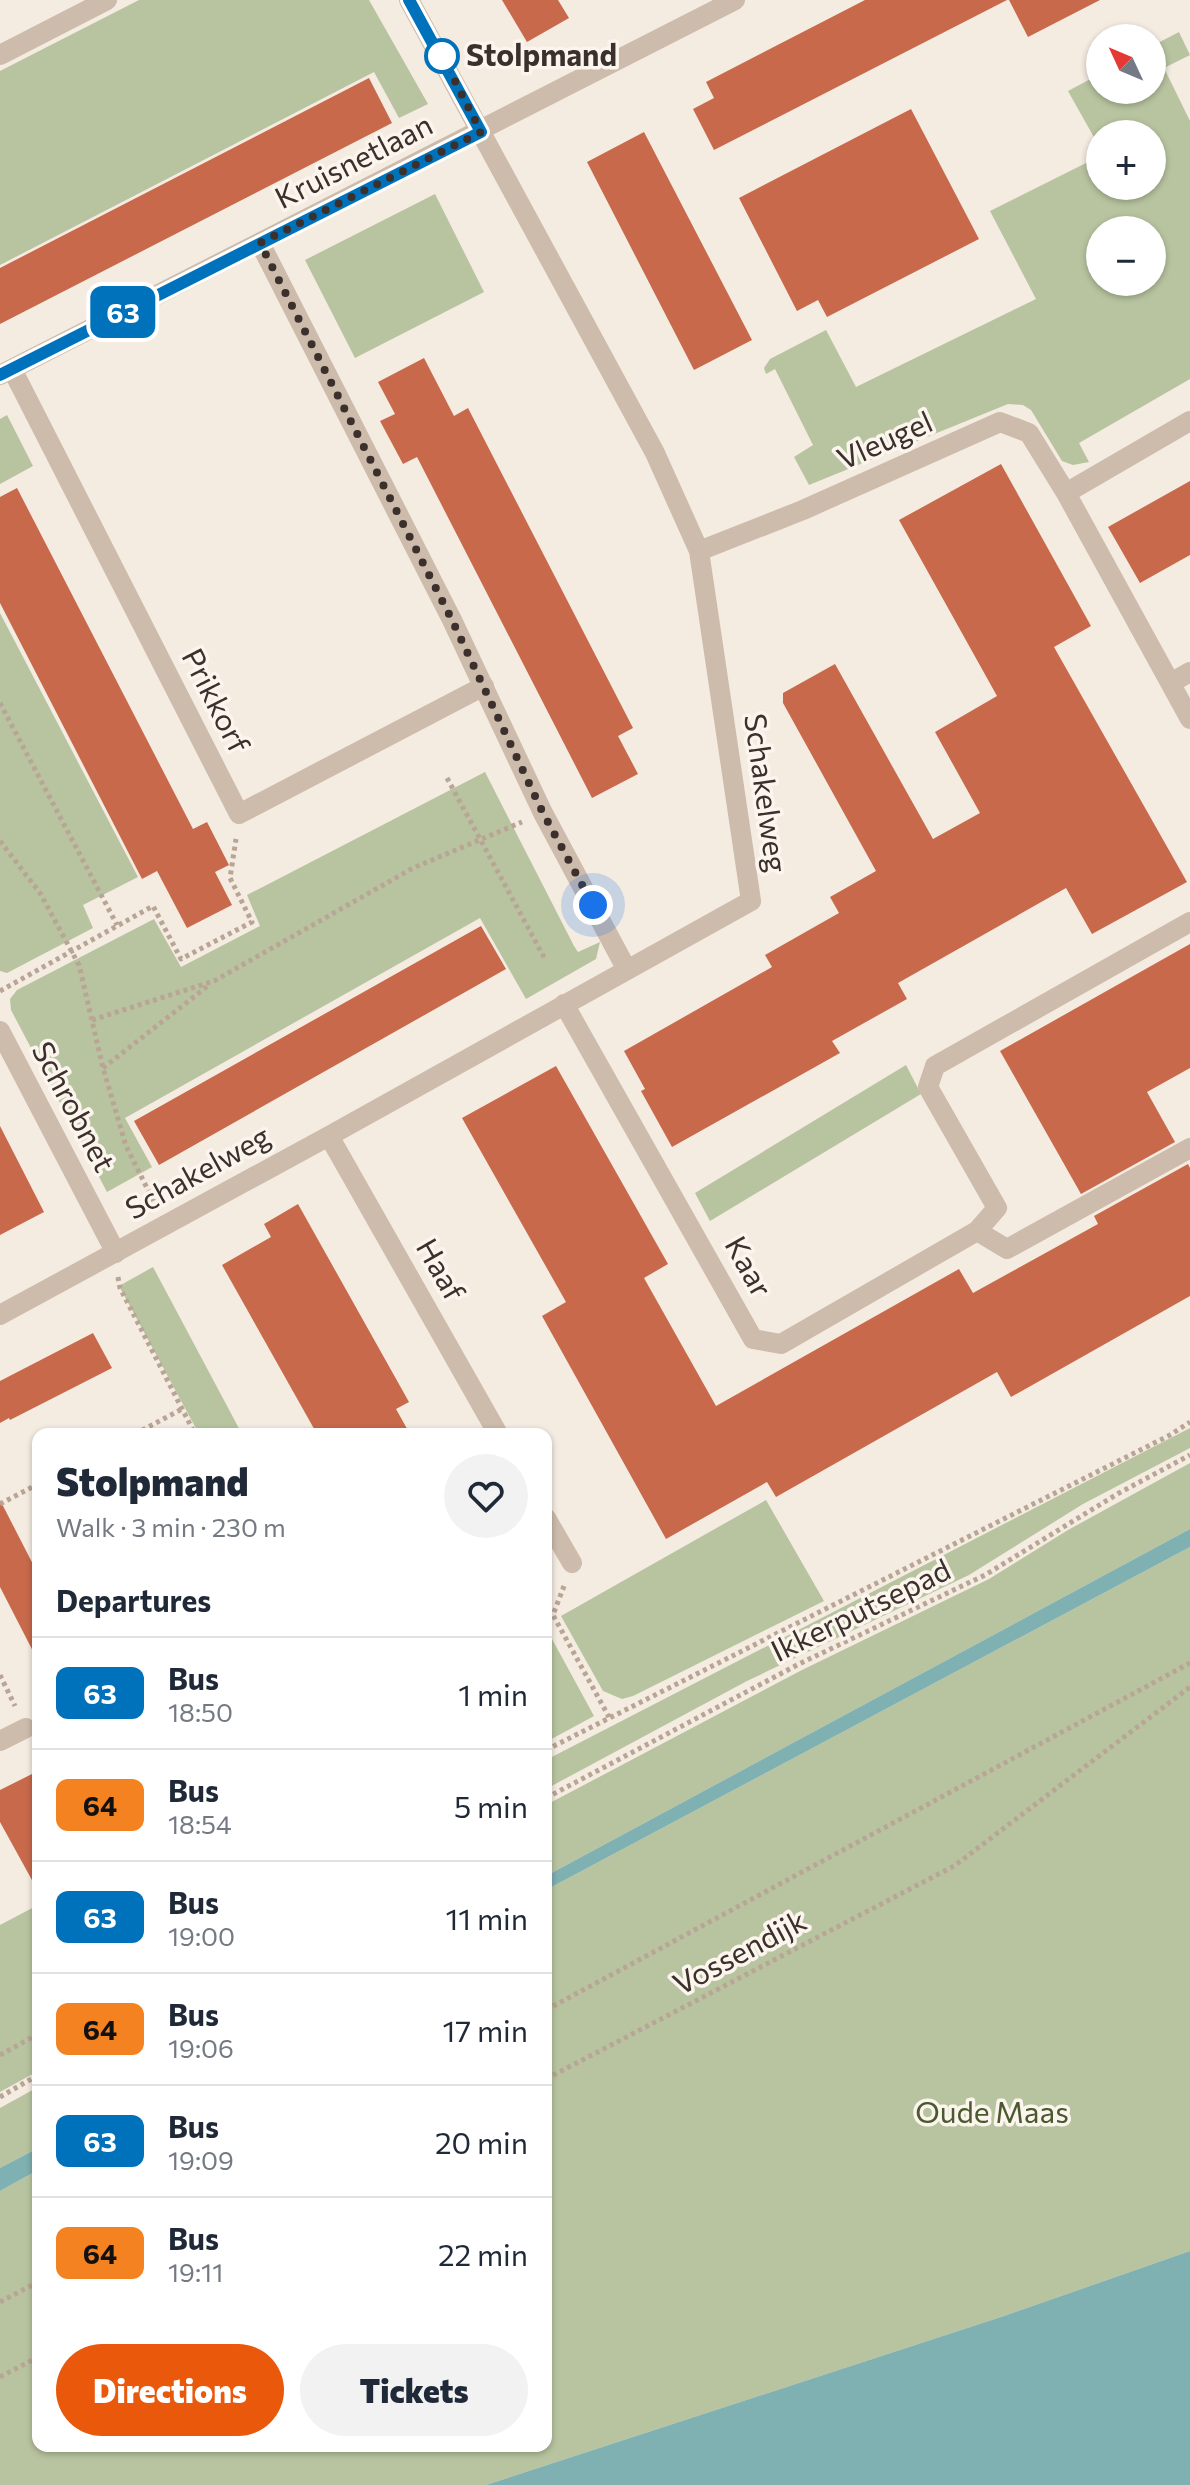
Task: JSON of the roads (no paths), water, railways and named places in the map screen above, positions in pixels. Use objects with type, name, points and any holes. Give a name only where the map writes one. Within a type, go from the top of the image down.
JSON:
[{"type":"street","points":[[0,55],[107,0]]},
{"type":"street","name":"Schakelweg","points":[[0,1315],[751,901],[699,551],[655,453],[409,0]]},
{"type":"street","name":"Kruisnetlaan","points":[[6,372],[735,0]]},
{"type":"street","points":[[260,243],[484,686],[543,813],[627,970]]},
{"type":"street","name":"Prikkorf","points":[[6,372],[239,814],[484,686]]},
{"type":"street","points":[[1066,493],[1190,421]]},
{"type":"street","name":"Vleugel","points":[[699,551],[803,510],[1000,422],[1029,433],[1066,493],[1190,719]]},
{"type":"street","points":[[1171,683],[1190,672]]},
{"type":"street","points":[[1190,922],[935,1066],[928,1087],[997,1208],[977,1231],[1007,1249],[1190,1148]]},
{"type":"street","name":"Kaar","points":[[564,1004],[753,1339],[781,1344],[977,1231]]},
{"type":"street","name":"Schrobnet","points":[[0,1031],[116,1253]]},
{"type":"street","name":"Haaf","points":[[329,1136],[495,1428]]},
{"type":"street","points":[[552,1528],[572,1563]]},
{"type":"street","points":[[0,1741],[26,1728]]},
{"type":"water","points":[[1190,1529],[1190,1547],[552,1887],[552,1873]]},
{"type":"water","points":[[32,2151],[32,2173],[0,2191],[0,2168]]},
{"type":"water","points":[[1190,2251],[1190,2485],[486,2485],[1004,2316]]},
{"type":"place","name":"Stolpmand","points":[[442,56]]},
{"type":"park label","name":"Oude Maas","points":[[992,2113]]}]
